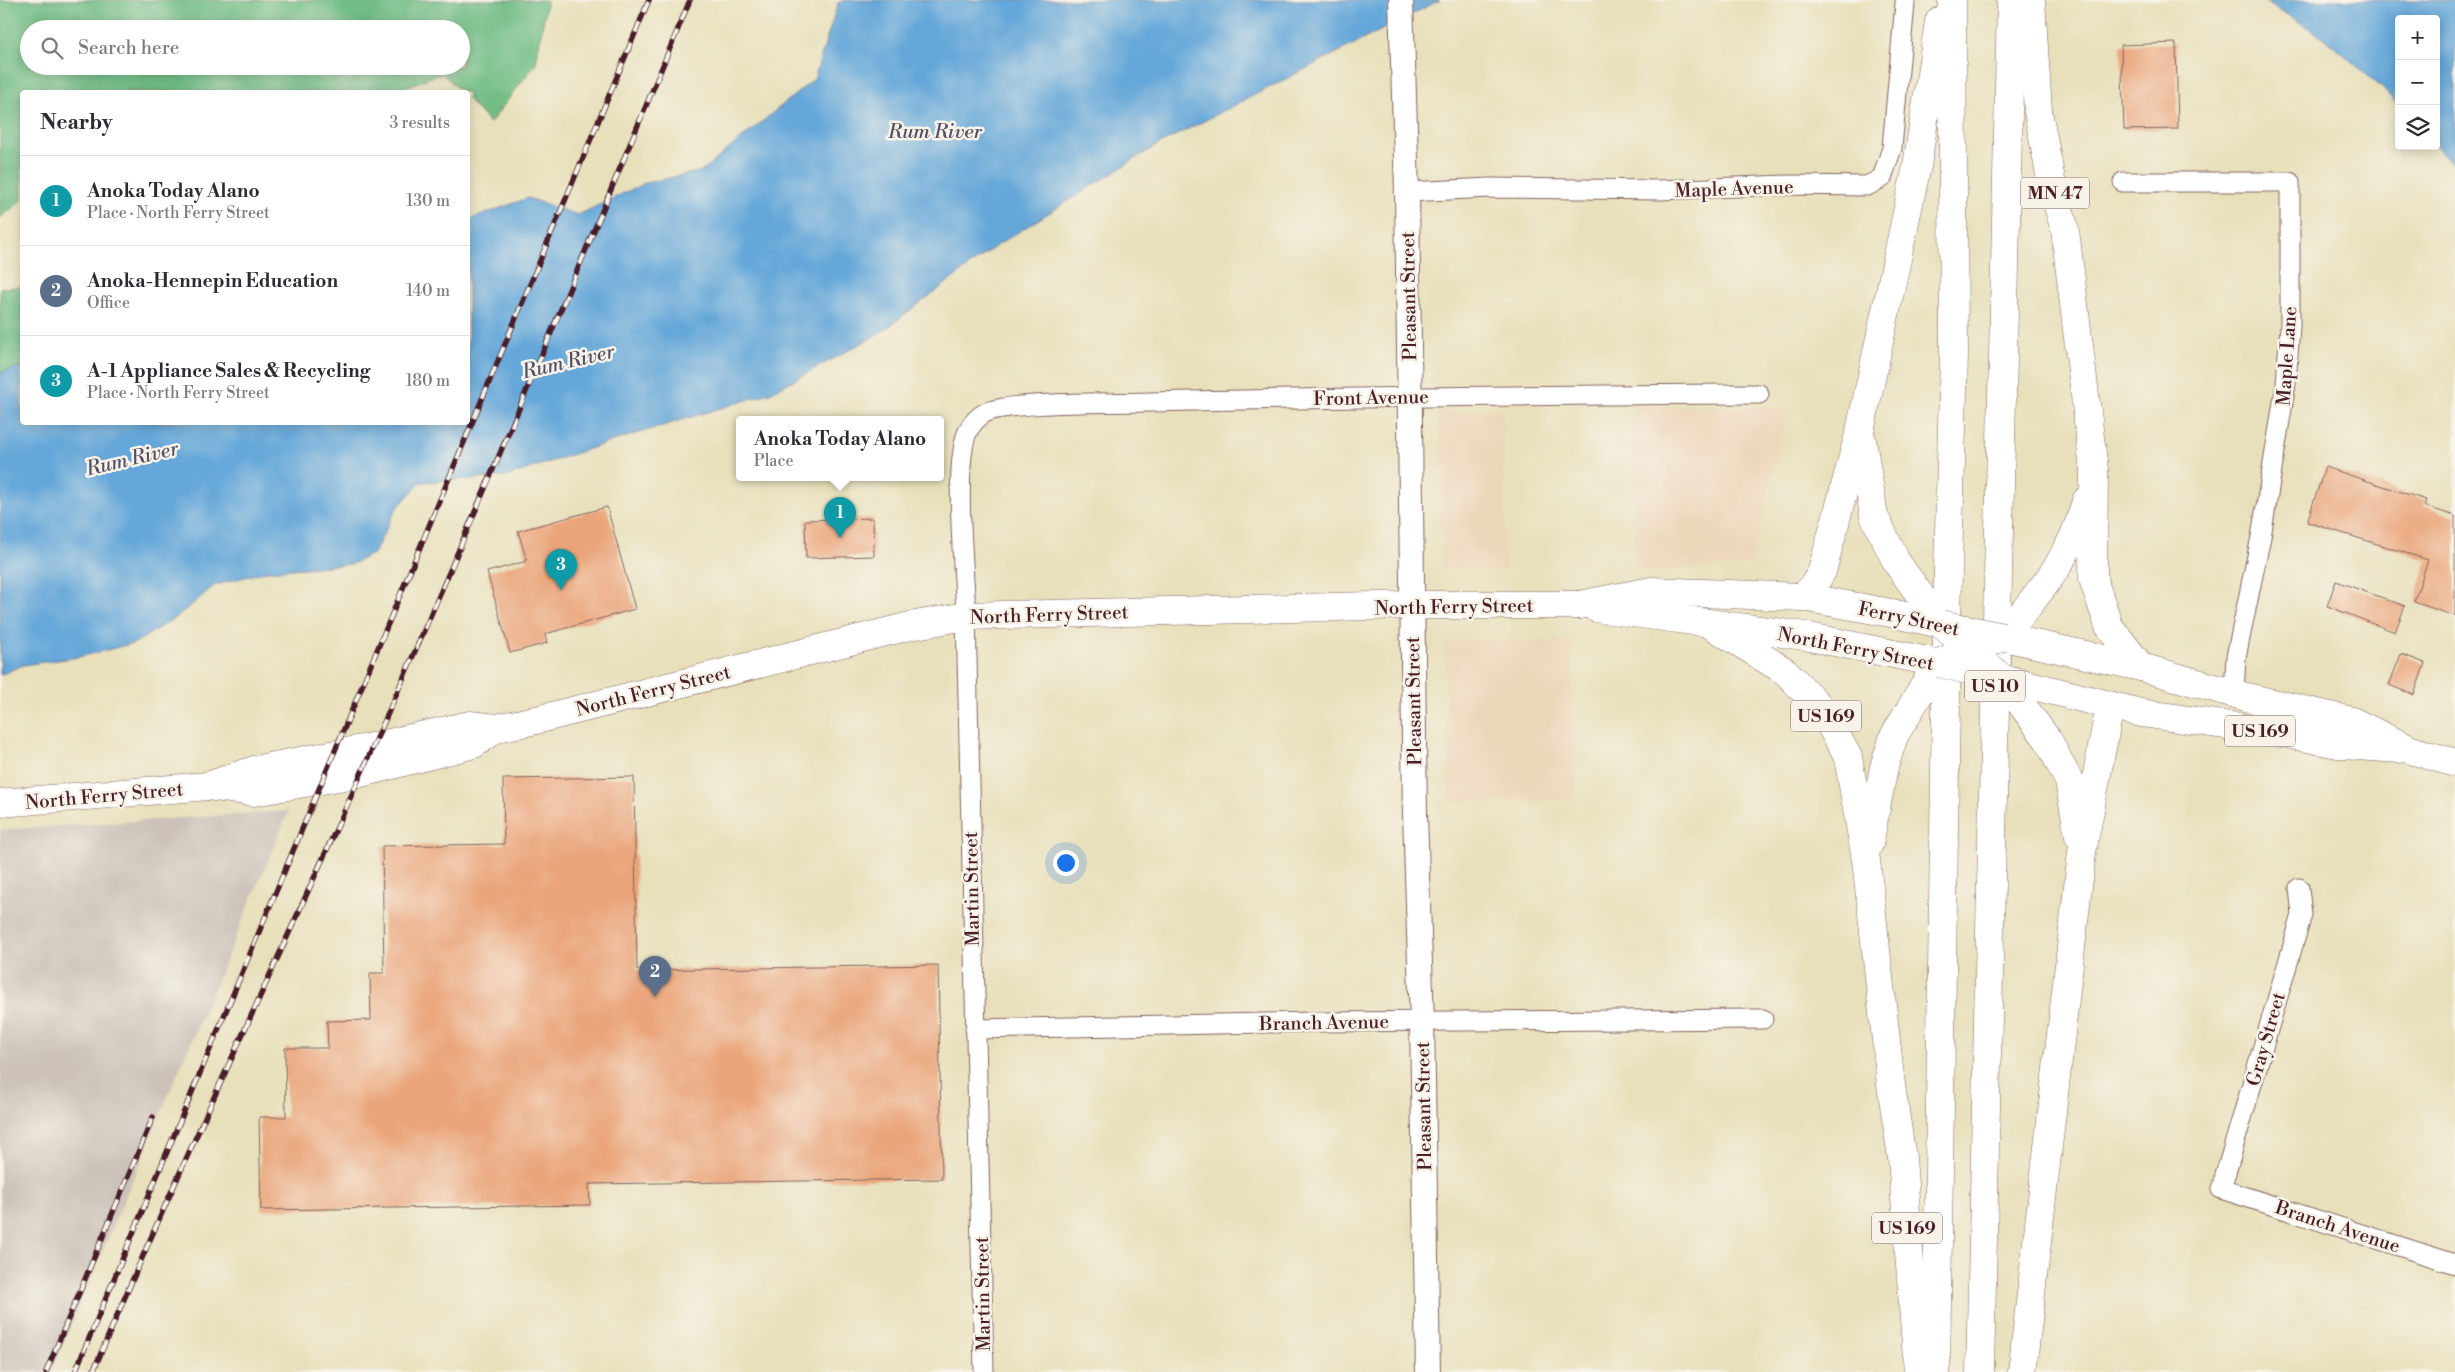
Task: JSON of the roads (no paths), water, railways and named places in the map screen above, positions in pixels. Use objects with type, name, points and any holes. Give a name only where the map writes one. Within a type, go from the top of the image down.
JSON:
[{"type":"main road","points":[[1802,597],[1812,588],[1822,571],[1860,431],[1917,166],[1942,0]]},
{"type":"main road","name":"US 10","points":[[1936,1372],[1948,567],[1954,354],[1952,0]]},
{"type":"main road","name":"US 10","points":[[1980,1372],[2011,0]]},
{"type":"main road","name":"MN 47","points":[[2031,0],[2038,111],[2052,184],[2065,230],[2094,470],[2093,579],[2109,626],[2141,668]]},
{"type":"main road","points":[[1860,431],[1874,516],[1897,563],[1942,624],[2002,678],[2048,740],[2069,782],[2082,852]]},
{"type":"main road","points":[[1866,860],[1884,767],[1894,736],[1938,663],[2003,637],[2054,574],[2079,528],[2094,470]]},
{"type":"main road","name":"Ferry Street","points":[[1579,605],[1651,590],[1802,597],[1891,613],[2063,650],[2141,668],[2234,693]]},
{"type":"main road","name":"North Ferry Street","points":[[0,803],[208,786],[254,792],[352,775],[474,744],[497,728],[910,626],[966,616],[1411,605],[1579,605],[1805,636],[1938,663],[2110,706],[2150,714],[2287,734],[2342,746],[2411,750]]},
{"type":"main road","name":"US 169","points":[[1708,623],[1786,672],[1821,708],[1848,757],[1866,860],[1891,1085],[1902,1158],[1918,1372]]},
{"type":"main road","name":"North Ferry Street","points":[[2234,693],[2352,720],[2411,750],[2455,763]]},
{"type":"main road","points":[[2022,1372],[2082,852],[2110,706]]},
{"type":"street","name":"Pleasant Street","points":[[1401,0],[1407,192],[1411,605],[1415,815],[1422,1022],[1428,1372]]},
{"type":"street","name":"Maple Avenue","points":[[1407,192],[1490,188],[1659,190],[1788,185],[1867,186],[1882,178],[1892,148],[1905,4]]},
{"type":"street","name":"Maple Lane","points":[[2123,182],[2290,182],[2290,326],[2286,384],[2261,538],[2236,657],[2234,693]]},
{"type":"street","name":"Front Avenue","points":[[984,413],[998,408],[1056,404],[1410,397],[1759,394]]},
{"type":"street","name":"Martin Street","points":[[984,413],[969,430],[962,457],[960,498],[966,616],[984,1372]]},
{"type":"street","name":"Gray Street","points":[[2221,1189],[2302,915],[2300,888]]},
{"type":"street","name":"Branch Avenue","points":[[975,1029],[1763,1019]]},
{"type":"street","name":"Branch Avenue","points":[[2221,1189],[2455,1264]]},
{"type":"water","name":"Rum River","points":[[845,0],[1440,0],[1159,144],[996,246],[880,333],[770,393],[619,439],[505,477],[421,482],[396,509],[374,553],[352,564],[267,571],[215,585],[179,615],[135,643],[79,657],[23,665],[0,675],[0,373],[20,367],[20,425],[470,425],[470,219],[528,198],[578,215],[645,183],[702,171],[814,79],[838,3]]},
{"type":"water","points":[[2264,0],[2455,0],[2455,167],[2440,150],[2440,15],[2395,15],[2395,102],[2326,39]]},
{"type":"railway","points":[[75,1372],[649,0]]},
{"type":"railway","points":[[93,1372],[164,1208],[349,802],[424,630],[690,0]]},
{"type":"railway","points":[[46,1372],[153,1117]]},
{"type":"place","name":"Anoka Today Alano","points":[[840,538]]},
{"type":"place","name":"A-1 Appliance Sales & Recycling","points":[[561,590]]},
{"type":"place","name":"Anoka-Hennepin Education","points":[[655,997]]}]
